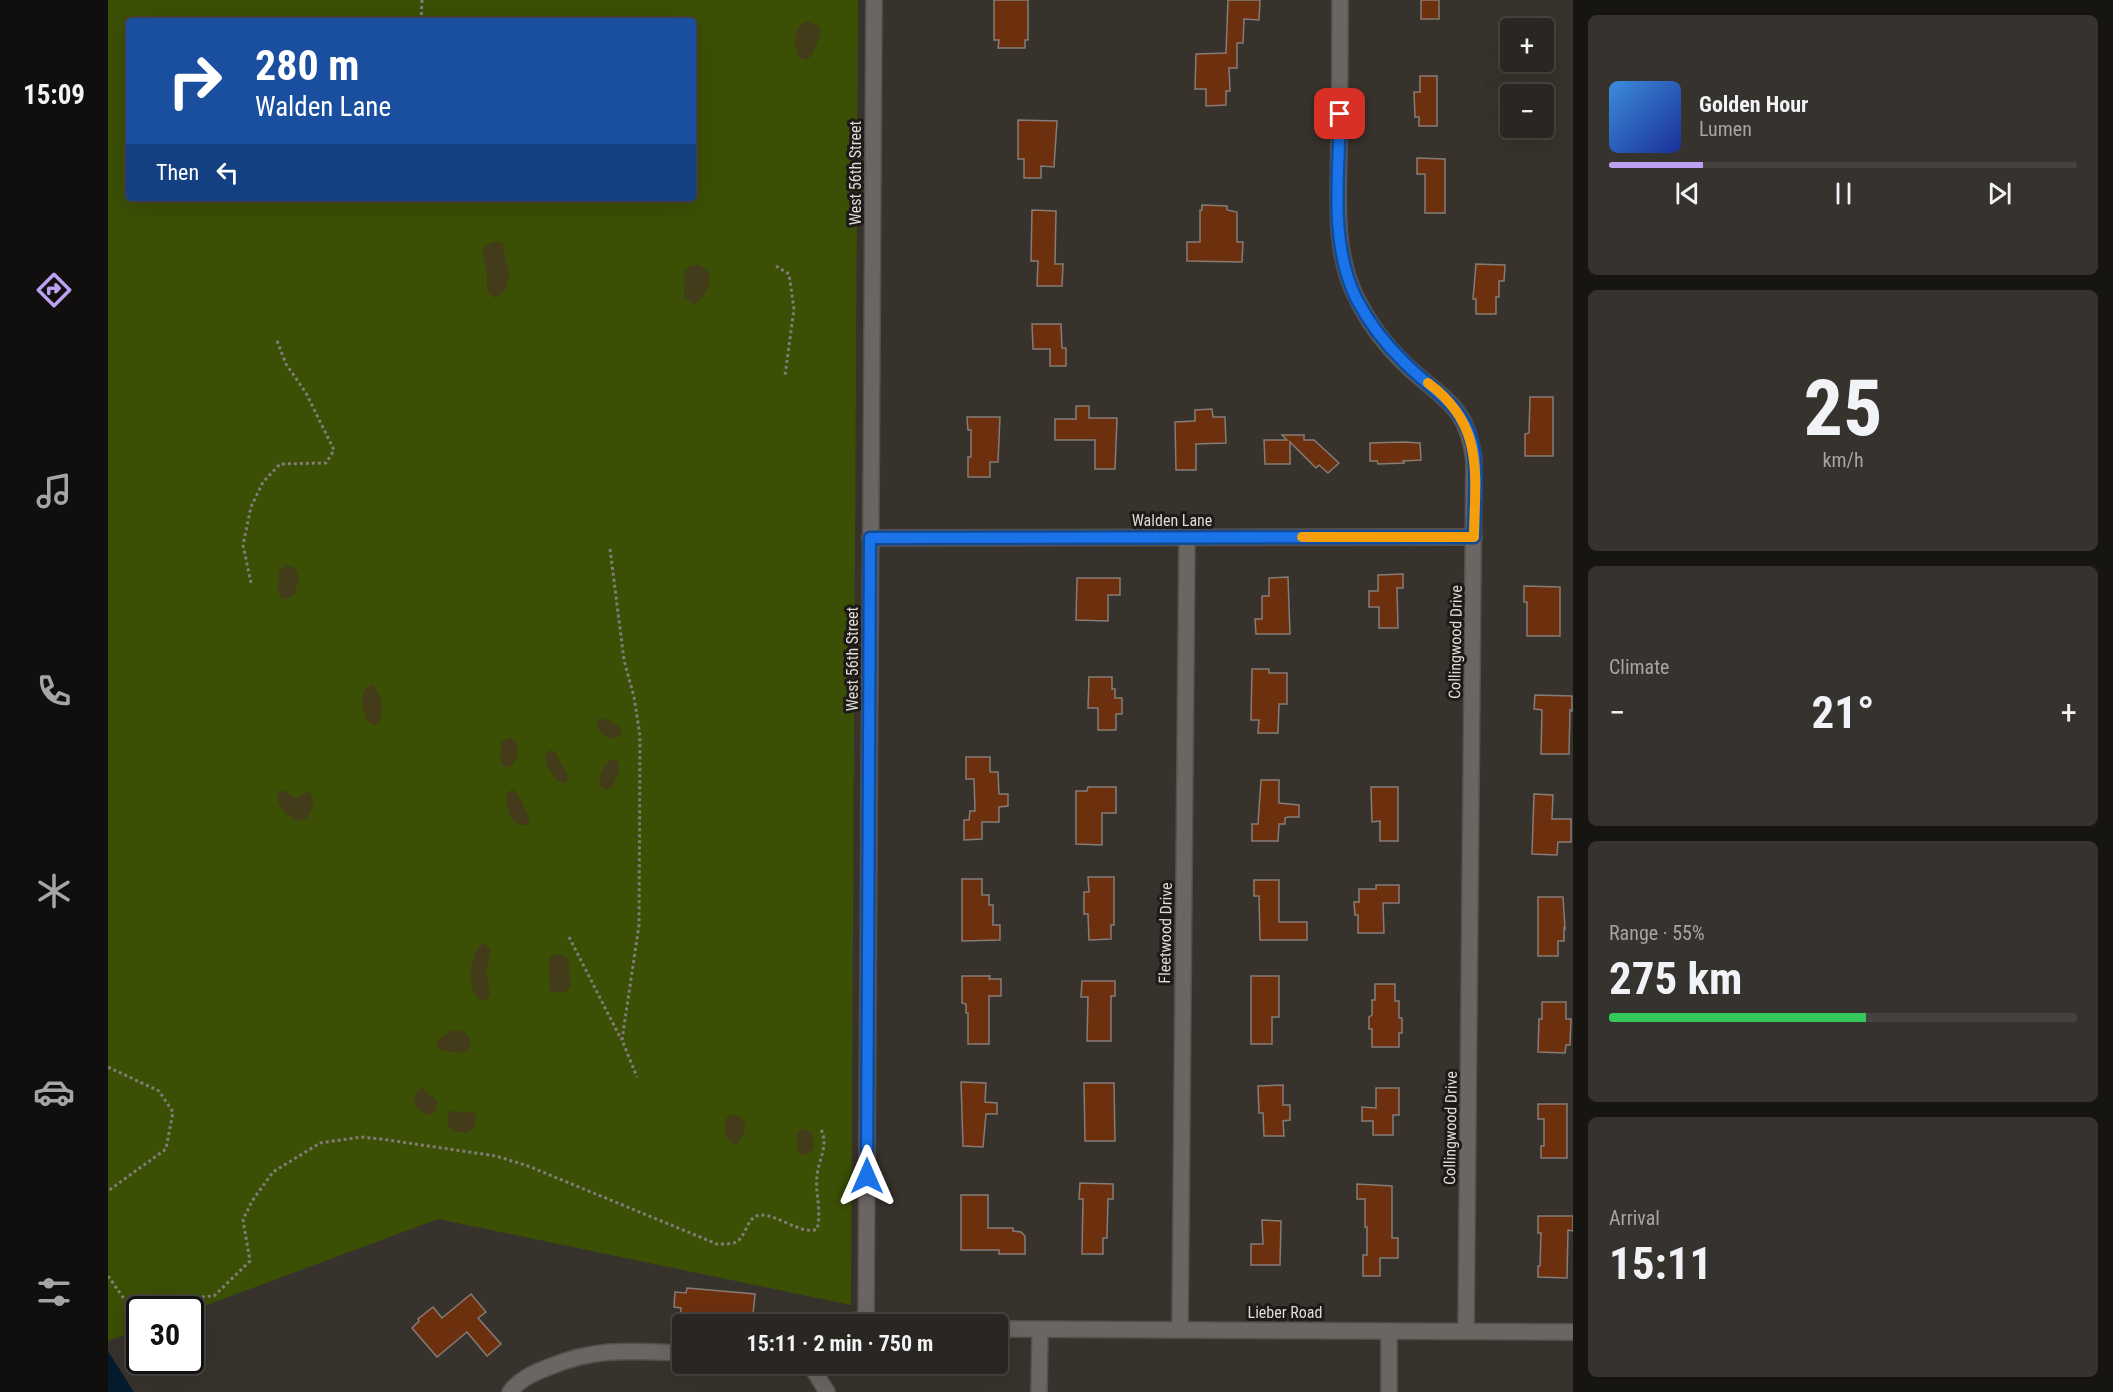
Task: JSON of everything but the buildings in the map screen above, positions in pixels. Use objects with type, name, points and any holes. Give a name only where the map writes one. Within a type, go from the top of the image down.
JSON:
[{"type":"street","name":"West 56th Street","points":[[866,1314],[874,0]]},
{"type":"street","name":"Collingwood Drive","points":[[1341,0],[1339,228],[1346,269],[1355,295],[1376,331],[1405,364],[1450,401],[1468,432],[1474,460],[1466,1331]]},
{"type":"street","name":"Walden Lane","points":[[870,538],[1474,537]]},
{"type":"street","name":"Fleetwood Drive","points":[[1180,1330],[1187,538]]},
{"type":"street","name":"Lieber Road","points":[[1008,1329],[1573,1332]]},
{"type":"street","points":[[1039,1392],[1040,1330]]},
{"type":"street","points":[[1389,1331],[1389,1392]]},
{"type":"street","points":[[510,1392],[527,1376],[583,1355],[617,1351],[672,1353]]},
{"type":"street","points":[[816,1374],[827,1392]]},
{"type":"path","points":[[421,18],[422,0]]},
{"type":"path","points":[[776,266],[789,274],[794,309],[785,375]]},
{"type":"path","points":[[251,583],[243,544],[250,507],[263,482],[279,464],[326,463],[334,450],[306,393],[286,364],[276,338]]},
{"type":"path","points":[[610,549],[624,660],[634,697],[640,736],[639,925],[622,1040]]},
{"type":"path","points":[[569,937],[622,1040],[637,1077]]},
{"type":"path","points":[[108,1067],[159,1091],[173,1112],[166,1149],[108,1191]]},
{"type":"path","points":[[108,1276],[127,1303],[214,1296],[250,1261],[243,1220],[252,1201],[273,1172],[320,1143],[361,1137],[496,1156],[528,1166],[717,1244],[734,1243],[743,1236],[749,1222],[755,1216],[762,1215],[813,1231],[817,1228],[820,1219],[816,1196],[817,1174],[826,1141],[821,1129]]},
{"type":"green space","points":[[108,0],[858,0],[851,1305],[438,1219],[204,1306],[204,1296],[126,1296],[126,1335],[108,1341]]},
{"type":"sand","points":[[805,21],[817,25],[821,31],[813,52],[806,60],[798,56],[795,42],[798,28]]},
{"type":"sand","points":[[497,241],[503,244],[510,274],[504,292],[496,298],[488,291],[483,253],[486,246]]},
{"type":"sand","points":[[691,265],[698,265],[707,270],[710,280],[702,297],[693,304],[685,298],[684,292],[684,272]]},
{"type":"sand","points":[[286,565],[295,568],[299,579],[294,595],[287,599],[281,598],[278,590],[279,572]]},
{"type":"sand","points":[[372,685],[380,697],[382,708],[380,722],[374,725],[367,721],[362,699],[366,687]]},
{"type":"sand","points":[[604,718],[620,727],[621,734],[618,737],[610,738],[602,733],[597,723]]},
{"type":"sand","points":[[510,737],[516,743],[517,756],[509,767],[502,763],[500,751],[502,742]]},
{"type":"sand","points":[[550,750],[555,752],[569,778],[565,784],[556,780],[546,764],[545,754]]},
{"type":"sand","points":[[610,760],[616,760],[619,770],[612,787],[606,790],[601,787],[600,776]]},
{"type":"sand","points":[[511,790],[516,792],[530,819],[528,824],[518,824],[511,817],[506,796]]},
{"type":"sand","points":[[279,791],[286,791],[293,798],[309,792],[313,799],[313,806],[306,819],[298,821],[286,813],[278,800]]},
{"type":"sand","points":[[484,944],[491,950],[486,970],[490,996],[483,1001],[473,990],[471,974],[477,950]]},
{"type":"sand","points":[[559,954],[567,957],[569,961],[570,986],[566,992],[558,993],[550,991],[549,958]]},
{"type":"sand","points":[[451,1030],[467,1034],[470,1040],[469,1049],[460,1053],[440,1050],[436,1042]]},
{"type":"sand","points":[[422,1088],[438,1102],[435,1112],[428,1115],[415,1104],[415,1093]]},
{"type":"sand","points":[[450,1111],[475,1113],[474,1127],[466,1133],[453,1131],[448,1126]]},
{"type":"sand","points":[[740,1116],[745,1123],[743,1135],[737,1145],[732,1143],[725,1134],[727,1117]]},
{"type":"sand","points":[[803,1129],[811,1132],[814,1140],[813,1149],[806,1155],[800,1153],[797,1148],[797,1133]]},
{"type":"water","points":[[108,1351],[134,1392],[108,1392]]},
{"type":"slow traffic","points":[[1302,537],[1474,537],[1473,446],[1468,432],[1450,401],[1428,383]]},
{"type":"route","points":[[867,1176],[870,538],[1474,537],[1474,460],[1473,446],[1468,432],[1450,401],[1405,364],[1376,331],[1350,282],[1342,255],[1339,228],[1340,114]]}]
